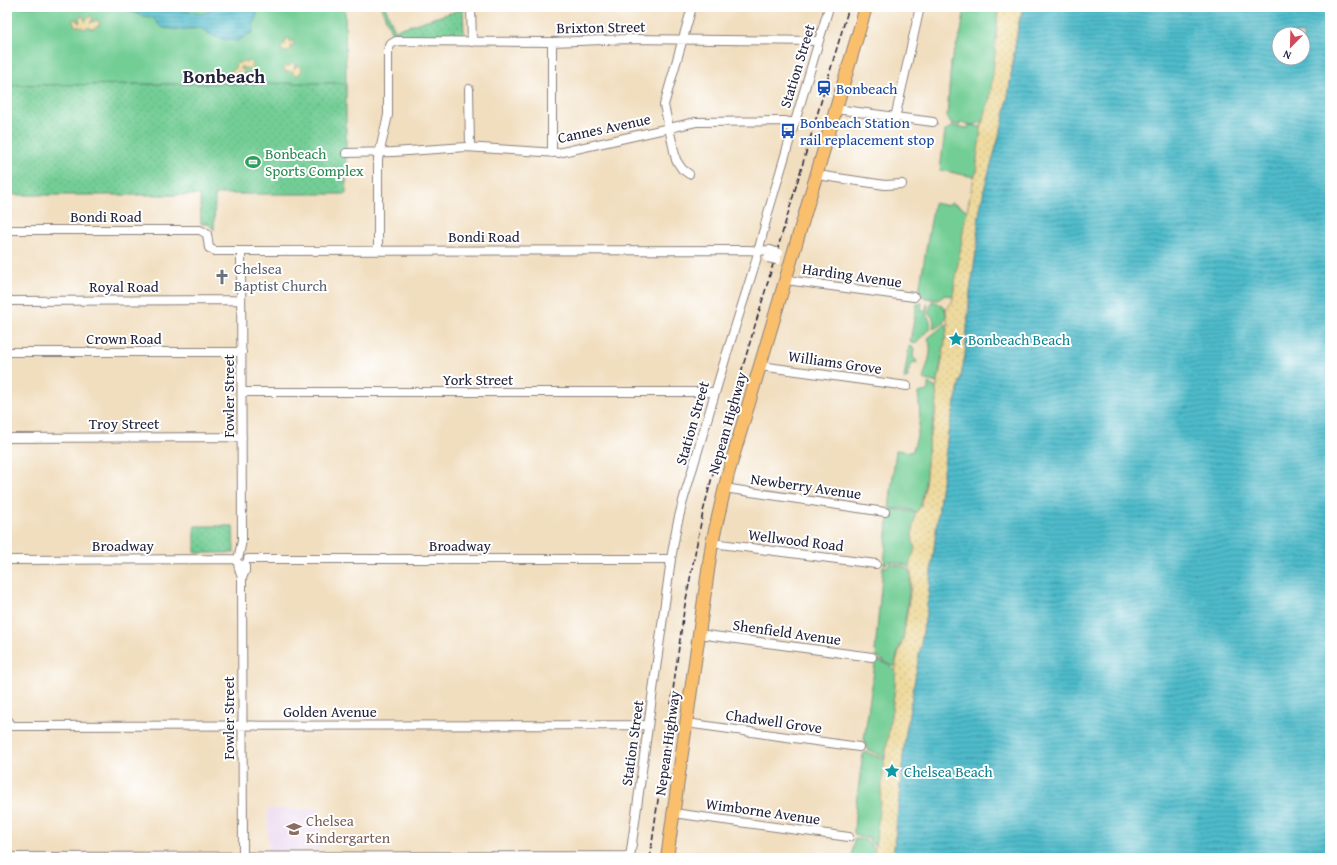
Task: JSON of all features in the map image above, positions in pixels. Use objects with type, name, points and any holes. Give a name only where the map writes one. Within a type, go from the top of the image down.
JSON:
[{"type":"highway","name":"Nepean Highway","points":[[667,858],[712,543],[724,488],[866,7]]},
{"type":"street","points":[[471,7],[472,42]]},
{"type":"street","points":[[689,174],[682,169],[677,162],[664,103],[692,7]]},
{"type":"street","name":"Station Street","points":[[630,857],[671,559],[682,507],[829,7]]},
{"type":"street","points":[[895,118],[920,7]]},
{"type":"street","name":"Brixton Street","points":[[379,153],[388,115],[388,50],[391,44],[396,41],[552,42],[629,39],[819,41]]},
{"type":"street","points":[[552,42],[552,153]]},
{"type":"street","points":[[469,89],[470,147]]},
{"type":"street","points":[[836,109],[933,122]]},
{"type":"street","name":"Cannes Avenue","points":[[346,153],[379,153],[470,147],[552,153],[566,152],[698,122],[784,121],[795,123]]},
{"type":"street","points":[[378,250],[377,167],[379,153]]},
{"type":"street","points":[[817,175],[885,185],[902,184]]},
{"type":"street","name":"Bondi Road","points":[[7,230],[200,230],[205,232],[208,236],[208,247],[215,251],[758,251]]},
{"type":"street","name":"Fowler Street","points":[[242,251],[242,542],[244,547],[242,559],[245,571],[242,578],[242,857]]},
{"type":"street","points":[[758,251],[791,261]]},
{"type":"street","name":"Harding Avenue","points":[[786,280],[914,297]]},
{"type":"street","name":"Royal Road","points":[[7,301],[241,300]]},
{"type":"street","name":"Crown Road","points":[[7,352],[242,352]]},
{"type":"street","name":"Williams Grove","points":[[760,366],[907,386]]},
{"type":"street","name":"York Street","points":[[242,392],[715,392]]},
{"type":"street","name":"Troy Street","points":[[7,438],[242,437]]},
{"type":"street","name":"Newberry Avenue","points":[[724,488],[885,512]]},
{"type":"street","name":"Wellwood Road","points":[[712,543],[876,564]]},
{"type":"street","name":"Broadway","points":[[8,560],[671,559]]},
{"type":"street","name":"Shenfield Avenue","points":[[698,634],[872,657]]},
{"type":"street","points":[[7,719],[10,729]]},
{"type":"street","name":"Chadwell Grove","points":[[686,723],[859,746]]},
{"type":"street","name":"Golden Avenue","points":[[10,729],[242,726],[648,725]]},
{"type":"street","name":"Wimborne Avenue","points":[[673,813],[849,837]]},
{"type":"street","points":[[7,857],[630,857]]},
{"type":"shaded area","name":"Chelsea Kindergarten","points":[[268,809],[319,809],[320,850],[268,850]]},
{"type":"green space","points":[[7,7],[345,7],[346,83],[7,85]]},
{"type":"green space","points":[[381,7],[385,7],[395,30],[463,9],[464,34],[462,37],[393,36]]},
{"type":"green space","points":[[965,7],[996,7],[998,10],[993,82],[987,110],[982,123],[977,123],[976,125],[960,123],[960,125],[952,124],[947,117],[951,62],[961,32]]},
{"type":"green space","points":[[346,83],[346,194],[215,194],[214,230],[209,224],[201,224],[200,195],[7,195],[7,85]]},
{"type":"green space","points":[[969,125],[982,127],[977,159],[977,172],[974,177],[940,170],[945,131],[952,126],[968,128]]},
{"type":"green space","points":[[934,203],[944,205],[952,203],[967,210],[953,296],[945,295],[938,300],[926,298],[919,294]]},
{"type":"green space","points":[[932,301],[942,306],[946,315],[943,323],[939,327],[933,329],[934,322],[932,316],[928,314]]},
{"type":"green space","points":[[922,303],[921,310],[926,310],[928,304],[926,315],[929,319],[930,327],[917,343],[912,344],[910,341],[917,304]]},
{"type":"green space","points":[[946,324],[948,325],[937,383],[923,379],[930,354],[930,343],[928,338]]},
{"type":"green space","points":[[909,346],[914,348],[913,357],[917,361],[916,363],[913,362],[907,375],[909,376],[904,379]]},
{"type":"green space","points":[[928,383],[936,388],[937,401],[929,440],[926,478],[920,506],[917,512],[903,508],[889,509],[896,450],[912,452],[917,437],[919,423],[918,393],[927,391]]},
{"type":"green space","points":[[891,510],[903,510],[916,513],[912,537],[915,549],[910,567],[889,561],[884,564],[889,513],[891,513]]},
{"type":"green space","points":[[195,526],[233,526],[234,553],[195,553]]},
{"type":"green space","points":[[890,563],[908,568],[911,574],[903,639],[896,659],[896,666],[892,666],[876,656],[877,652],[875,651],[883,566],[887,567]]},
{"type":"green space","points":[[878,660],[887,664],[896,671],[895,689],[885,757],[868,750],[868,748],[865,747],[866,741],[864,740],[875,664]]},
{"type":"green space","points":[[865,752],[885,759],[876,843],[873,845],[869,841],[870,837],[858,837],[858,835],[854,834],[856,804],[863,754]]},
{"type":"green space","points":[[854,839],[866,840],[875,850],[874,858],[852,858]]},
{"type":"sand","name":"Bonbeach Beach","points":[[996,7],[1023,7],[1018,25],[1008,98],[1003,122],[985,186],[977,233],[978,240],[970,292],[965,355],[948,433],[926,614],[905,738],[893,858],[874,858],[885,757],[895,689],[896,662],[903,639],[911,588],[910,562],[915,549],[912,537],[915,514],[921,506],[925,487],[929,440],[934,423],[937,402],[936,388],[948,325],[946,310],[952,302],[965,220],[974,177],[977,172],[977,159],[982,123],[990,99],[998,10]]},
{"type":"sand","points":[[82,16],[84,17],[85,21],[91,16],[93,18],[90,23],[96,20],[100,25],[92,29],[87,27],[84,29],[79,26],[75,26],[73,22],[74,19],[77,19],[80,23],[79,18]]},
{"type":"sand","points":[[289,38],[290,41],[294,42],[294,46],[290,46],[292,50],[287,52],[282,51],[281,47],[285,44],[286,39]]},
{"type":"sand","points":[[242,61],[250,61],[252,63],[252,67],[250,69],[240,67],[240,69],[244,70],[244,74],[238,73],[234,76],[231,75],[230,72],[235,69],[236,63],[240,63]]},
{"type":"sand","points":[[292,63],[295,65],[294,69],[297,65],[301,67],[302,70],[299,75],[295,75],[292,71],[284,72],[284,67],[289,66]]},
{"type":"water","points":[[124,7],[152,7],[166,12],[177,9],[202,14],[216,7],[260,7],[253,24],[253,32],[237,41],[213,36],[201,28],[179,30],[164,28],[160,26],[152,17],[142,16],[127,10]]},
{"type":"water","points":[[1023,7],[1330,7],[1330,858],[893,858],[905,738],[926,614],[948,433],[965,355],[970,292],[978,240],[979,216],[983,192],[1006,107]]},
{"type":"railway","points":[[650,858],[684,610],[703,512],[725,427],[849,7]]},
{"type":"place","name":"Bonbeach","points":[[824,88]]},
{"type":"place","name":"Bonbeach Station rail replacement stop","points":[[788,131]]},
{"type":"place","name":"Bonbeach Sports Complex","points":[[253,162]]},
{"type":"place","name":"Chelsea Baptist Church","points":[[222,277]]},
{"type":"place","name":"Bonbeach Beach","points":[[956,339]]},
{"type":"place","name":"Chelsea Beach","points":[[892,771]]},
{"type":"place","name":"Chelsea Kindergarten","points":[[294,829]]},
{"type":"district","name":"Bonbeach","points":[[224,76]]}]
